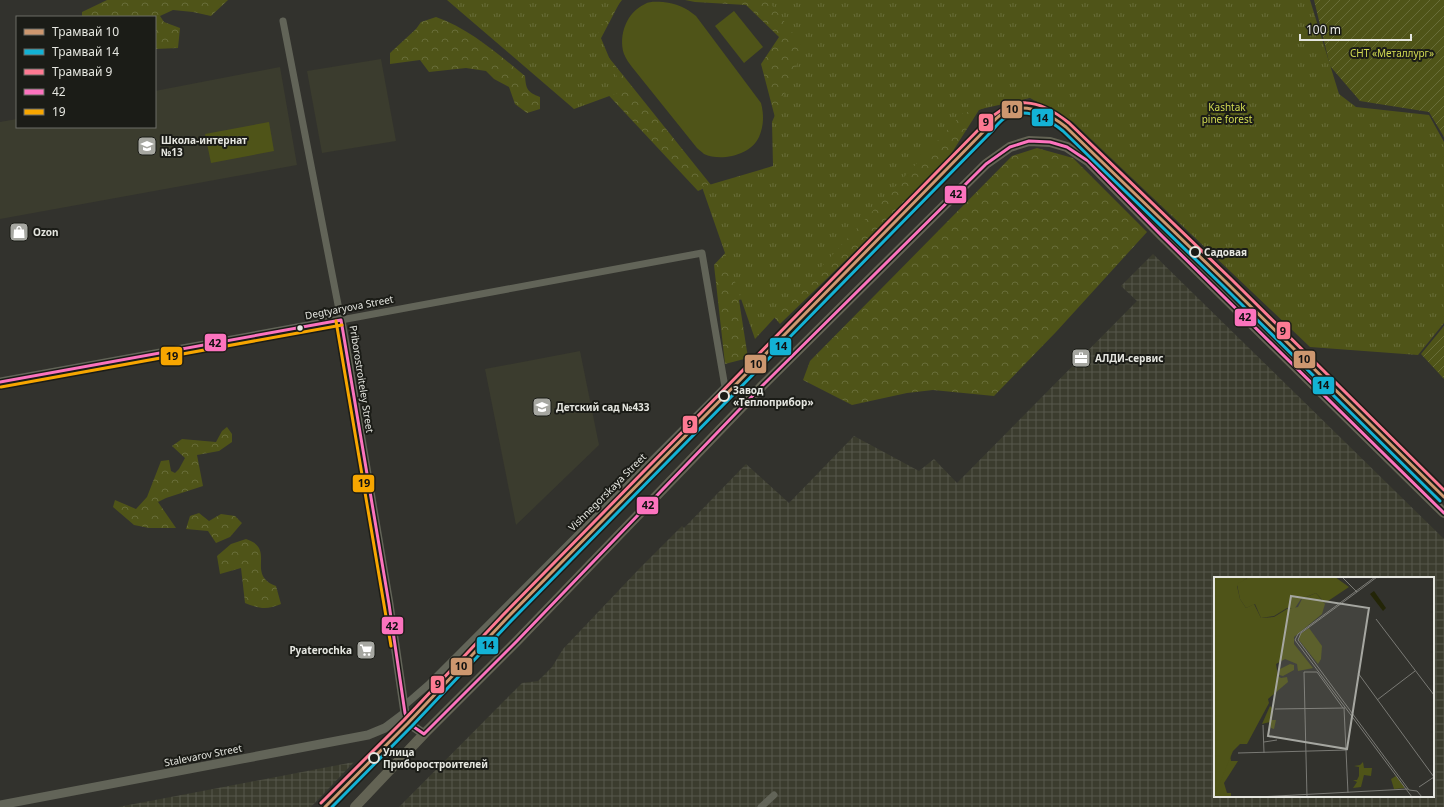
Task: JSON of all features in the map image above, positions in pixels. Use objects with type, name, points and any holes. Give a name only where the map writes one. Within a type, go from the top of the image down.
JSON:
[{"type":"main road","points":[[355,807],[763,385],[986,164],[1010,147],[1029,141],[1050,142],[1067,147],[1088,161],[1161,235],[1444,513]]},
{"type":"street","name":"Priborostroiteley Street","points":[[283,21],[341,320],[405,709],[408,723],[424,734]]},
{"type":"street","name":"Degtyaryova Street","points":[[0,382],[702,253]]},
{"type":"street","name":"Vishnegorskaya Street","points":[[405,709],[725,387],[702,253]]},
{"type":"street","name":"Stalevarov Street","points":[[0,805],[368,735],[385,728],[405,709]]},
{"type":"street","points":[[761,807],[774,795]]},
{"type":"shaded area","points":[[381,59],[396,141],[322,153],[307,71]]},
{"type":"shaded area","name":"Школа-интернат №13","points":[[280,67],[297,165],[0,219],[0,122],[16,119],[16,128],[156,128],[156,91]]},
{"type":"shaded area","points":[[1153,254],[1444,539],[1444,807],[399,807],[522,683],[538,681],[552,667],[563,649],[639,569],[682,526],[684,528],[746,464],[789,503],[854,436],[919,471],[934,459],[957,483],[1137,301],[1121,286]]},
{"type":"shaded area","name":"Детский сад №433","points":[[580,351],[599,445],[516,525],[485,369]]},
{"type":"shaded area","points":[[354,762],[311,807],[118,807],[192,793]]},
{"type":"green space","points":[[107,0],[228,0],[211,16],[173,10],[160,16],[164,22],[180,28],[178,48],[156,49],[156,16],[82,16],[82,12]]},
{"type":"green space","points":[[447,0],[622,0],[598,31],[623,91],[574,109]]},
{"type":"green space","points":[[575,0],[621,0],[598,44],[711,185],[698,191],[599,85]]},
{"type":"green space","points":[[685,0],[1026,0],[1029,91],[979,110],[944,165],[780,324],[756,296],[739,300],[748,358],[725,364],[714,265],[740,237],[784,152],[761,64],[779,37],[746,5]]},
{"type":"green space","name":"Kashtak pine forest","points":[[768,0],[1310,0],[1339,94],[1356,107],[1429,115],[1444,142],[1444,323],[1418,355],[1310,347],[1073,122],[1030,98],[963,113],[755,339],[702,187],[773,166],[772,122],[804,48]]},
{"type":"green space","name":"СНТ «Металлург»","points":[[1314,0],[1444,0],[1444,137],[1429,112],[1360,101],[1330,66]]},
{"type":"green space","points":[[663,2],[681,6],[696,16],[761,103],[763,120],[761,133],[755,143],[743,152],[727,157],[704,154],[697,148],[626,58],[622,47],[622,39],[623,32],[629,18],[639,8],[647,3]]},
{"type":"green space","points":[[734,11],[763,47],[744,63],[715,26]]},
{"type":"green space","points":[[436,17],[472,35],[525,76],[528,90],[540,97],[540,109],[527,113],[515,104],[509,87],[494,79],[486,71],[466,68],[429,72],[420,60],[390,64],[390,53],[416,29],[421,22]]},
{"type":"green space","points":[[269,122],[274,151],[211,163],[205,134]]},
{"type":"green space","points":[[1037,148],[1073,158],[1147,232],[1056,332],[994,396],[933,390],[907,393],[852,405],[803,380],[810,361],[1012,156]]},
{"type":"green space","points":[[1444,326],[1444,379],[1421,354]]},
{"type":"green space","points":[[227,427],[232,434],[232,442],[219,451],[197,455],[203,486],[158,502],[176,528],[149,528],[134,525],[113,507],[115,500],[136,509],[147,497],[161,461],[169,460],[171,471],[175,473],[179,469],[185,458],[172,446],[182,439],[216,442],[222,431]]},
{"type":"green space","points":[[199,513],[209,521],[221,514],[235,516],[242,523],[230,537],[216,543],[208,531],[186,529],[190,516]]},
{"type":"green space","points":[[246,539],[255,543],[259,549],[263,575],[267,581],[276,586],[281,604],[263,608],[245,603],[241,568],[220,574],[217,556],[231,544]]},
{"type":"tram line","name":"9","points":[[321,803],[404,720],[503,615],[984,124],[995,114],[1016,104],[1036,104],[1047,108],[1069,123],[1230,278],[1444,490]]},
{"type":"tram line","name":"10","points":[[325,807],[408,723],[507,618],[995,120],[1010,110],[1019,108],[1036,110],[1052,117],[1066,127],[1444,497]]},
{"type":"tram line","name":"14","points":[[332,807],[412,726],[511,621],[998,124],[1005,118],[1020,113],[1036,115],[1063,131],[1223,286],[1440,501]]},
{"type":"transit line","name":"42","points":[[0,382],[341,320],[389,604],[405,713],[408,723],[424,734],[517,641],[763,385],[986,164],[1010,147],[1029,141],[1050,142],[1067,147],[1088,161],[1161,235],[1444,513]]},
{"type":"transit line","name":"19","points":[[336,321],[391,646]]},
{"type":"transit line","name":"19","points":[[1,387],[342,325]]},
{"type":"place","name":"Школа-интернат №13","points":[[147,146]]},
{"type":"place","name":"Ozon","points":[[19,232]]},
{"type":"place","name":"Садовая","points":[[1195,252]]},
{"type":"place","name":"АЛДИ-сервис","points":[[1081,358]]},
{"type":"place","name":"Завод «Теплоприбор»","points":[[724,396]]},
{"type":"place","name":"Детский сад №433","points":[[542,407]]},
{"type":"place","name":"Pyaterochka","points":[[366,650]]},
{"type":"place","name":"Улица Приборостроителей","points":[[374,758]]}]
